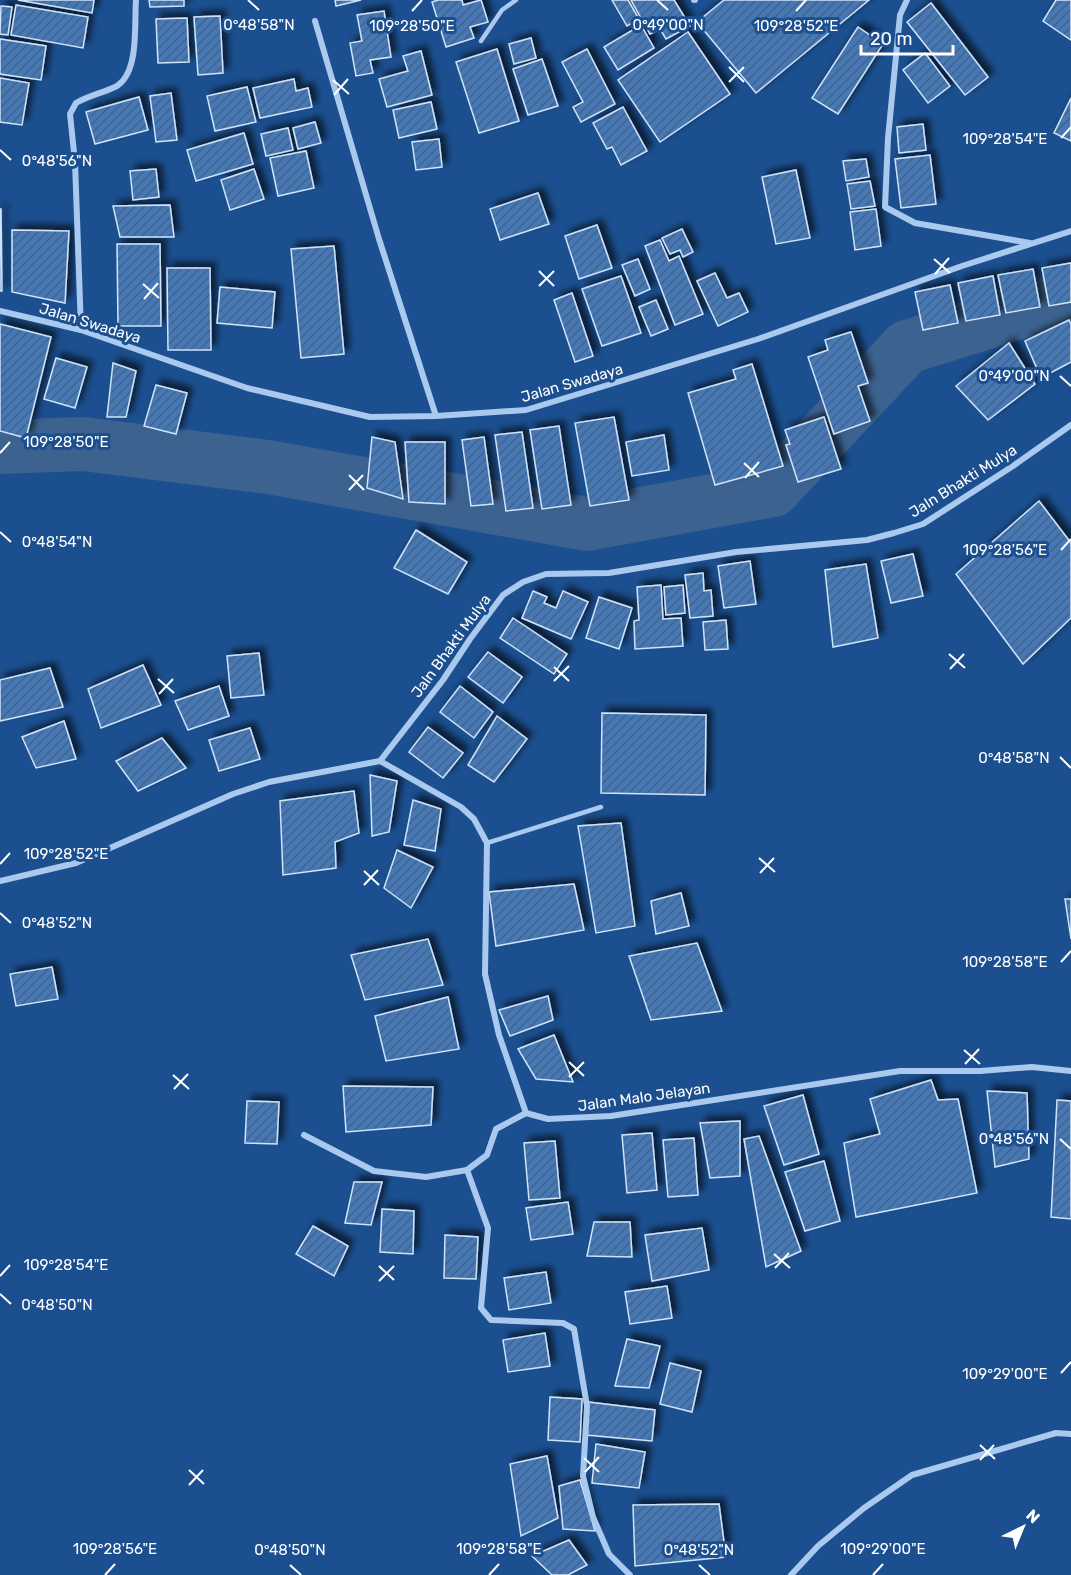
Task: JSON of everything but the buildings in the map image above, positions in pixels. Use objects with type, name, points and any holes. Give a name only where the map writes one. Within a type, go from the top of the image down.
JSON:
[{"type":"street","points":[[81,330],[75,162],[70,114],[76,103],[116,86],[126,78],[132,64],[136,0]]},
{"type":"street","points":[[907,0],[900,15],[888,138],[885,207],[915,223],[1032,244]]},
{"type":"street","points":[[315,21],[379,239],[436,416]]},
{"type":"street","name":"Jalan Swadaya","points":[[0,311],[81,330],[247,388],[370,417],[436,416],[526,410],[758,339],[962,266],[1071,231]]},
{"type":"street","name":"Jaln Bhakti Mulya","points":[[380,761],[443,680],[470,639],[503,596],[523,582],[546,574],[609,573],[736,552],[867,540],[894,533],[923,524],[1071,425]]},
{"type":"street","points":[[0,881],[76,863],[233,794],[269,782],[380,761],[461,807],[474,819],[487,843],[485,974],[499,1035],[526,1113],[496,1129],[487,1155],[467,1170],[426,1177],[374,1171],[304,1135]]},
{"type":"street","name":"Jalan Malo Jelayan","points":[[526,1113],[548,1119],[611,1116],[900,1071],[980,1071],[1032,1067],[1071,1071]]},
{"type":"street","points":[[467,1170],[488,1228],[481,1308],[491,1320],[563,1323],[574,1329],[587,1406],[583,1476],[593,1517],[609,1554],[630,1575]]},
{"type":"street","points":[[791,1575],[818,1546],[864,1508],[912,1475],[1056,1433],[1071,1434]]},
{"type":"lane","points":[[481,41],[502,10],[516,0]]},
{"type":"lane","points":[[487,843],[601,807]]},
{"type":"waterway","points":[[0,447],[83,444],[268,467],[587,524],[773,490],[907,347],[1071,296]]}]
